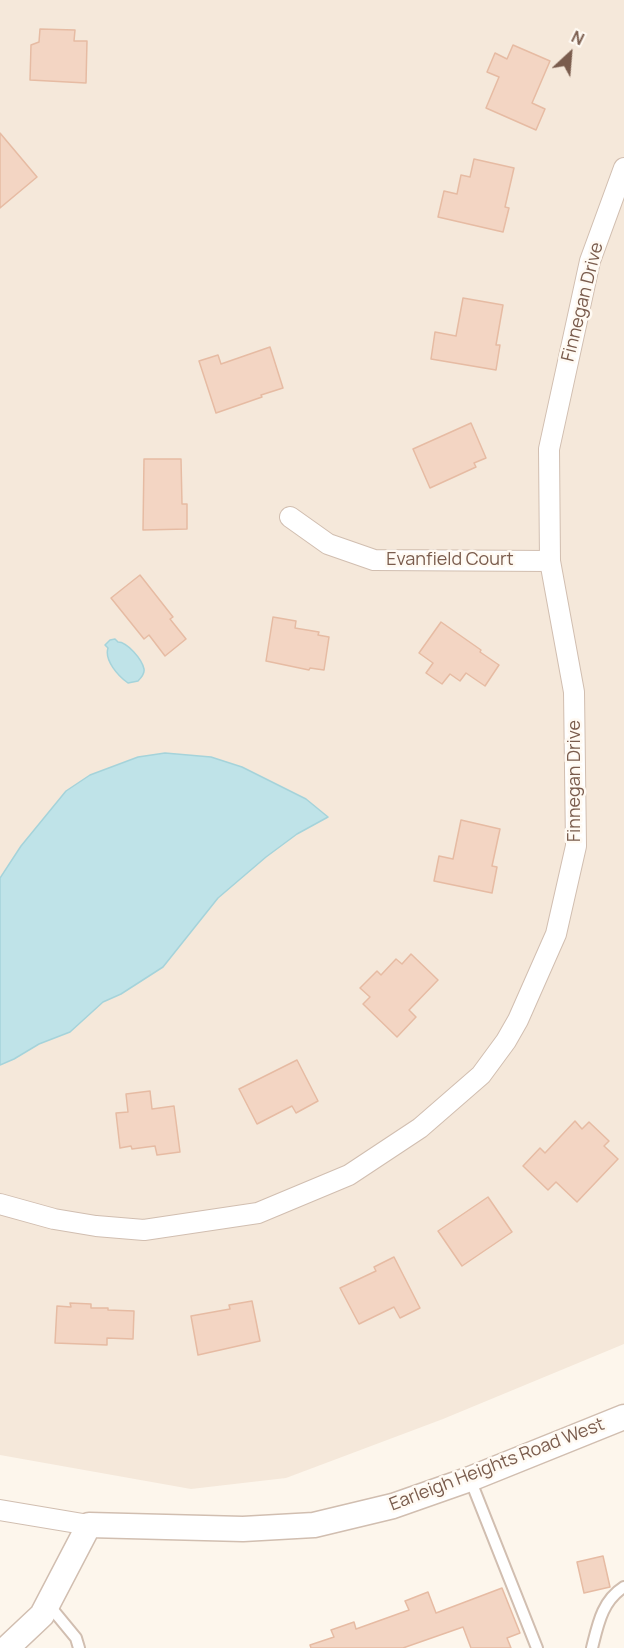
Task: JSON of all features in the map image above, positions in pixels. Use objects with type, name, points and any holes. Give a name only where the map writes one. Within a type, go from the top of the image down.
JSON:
[{"type":"street","name":"Finnegan Drive","points":[[0,1204],[54,1219],[96,1226],[144,1230],[258,1213],[349,1174],[420,1128],[481,1075],[506,1041],[518,1020],[556,934],[576,846],[574,692],[550,561],[549,448],[590,261],[624,168]]},
{"type":"street","name":"Evanfield Court","points":[[290,517],[328,544],[374,560],[550,561]]},
{"type":"street","name":"Earleigh Heights Road West","points":[[89,1525],[243,1529],[314,1525],[393,1506],[470,1479],[624,1417]]},
{"type":"street","points":[[0,1510],[89,1525],[42,1615],[7,1648]]},
{"type":"lane","points":[[470,1479],[537,1648]]},
{"type":"lane","points":[[592,1648],[600,1615],[614,1593],[624,1587]]},
{"type":"lane","points":[[48,1604],[76,1638],[79,1648]]},
{"type":"shaded area","points":[[0,0],[624,0],[624,1344],[443,1419],[286,1478],[191,1489],[0,1455]]},
{"type":"water","points":[[115,639],[130,648],[143,665],[144,671],[138,681],[128,683],[110,663],[108,648],[105,645]]},
{"type":"water","points":[[165,753],[211,757],[242,767],[306,799],[328,817],[297,834],[218,898],[163,967],[121,994],[103,1002],[70,1032],[39,1044],[0,1065],[0,878],[21,846],[66,791],[90,775],[138,757]]},
{"type":"building","points":[[40,29],[75,30],[74,41],[87,41],[86,83],[30,80],[31,45],[39,42]]},
{"type":"building","points":[[513,45],[550,61],[532,103],[545,109],[536,130],[486,108],[499,77],[487,72],[495,53],[507,59]]},
{"type":"building","points":[[0,133],[37,177],[0,208]]},
{"type":"building","points":[[474,159],[514,168],[505,207],[509,208],[503,232],[438,217],[444,191],[457,194],[461,175],[470,177]]},
{"type":"building","points":[[463,298],[503,305],[496,345],[500,345],[496,370],[431,359],[435,332],[456,336]]},
{"type":"building","points":[[270,347],[283,388],[216,413],[199,361],[218,355],[221,364]]},
{"type":"building","points":[[471,423],[486,458],[474,463],[476,467],[430,488],[413,449]]},
{"type":"building","points":[[144,459],[181,459],[182,504],[187,504],[187,529],[143,530]]},
{"type":"building","points":[[140,575],[173,617],[170,619],[186,639],[165,656],[149,635],[144,639],[111,598]]},
{"type":"building","points":[[273,617],[296,621],[295,628],[319,632],[318,635],[329,637],[324,670],[310,668],[309,670],[266,661]]},
{"type":"building","points":[[441,622],[499,665],[485,686],[466,673],[460,681],[450,674],[442,684],[426,673],[433,663],[419,653]]},
{"type":"building","points":[[461,820],[500,829],[492,866],[497,867],[492,893],[434,881],[439,856],[453,859]]},
{"type":"building","points":[[411,954],[438,980],[409,1010],[416,1017],[397,1037],[363,1004],[370,997],[360,988],[377,971],[381,975],[396,959],[402,964]]},
{"type":"building","points":[[297,1060],[318,1101],[296,1113],[292,1106],[257,1124],[239,1089]]},
{"type":"building","points":[[150,1091],[152,1109],[174,1106],[180,1152],[157,1155],[155,1146],[120,1148],[116,1113],[128,1112],[126,1094]]},
{"type":"building","points":[[575,1121],[582,1129],[589,1122],[609,1141],[604,1146],[618,1159],[577,1202],[556,1182],[548,1190],[523,1166],[540,1148],[545,1153]]},
{"type":"building","points":[[488,1197],[512,1232],[462,1266],[438,1231]]},
{"type":"building","points":[[394,1257],[420,1308],[400,1318],[394,1307],[359,1324],[340,1288],[376,1271],[374,1267]]},
{"type":"building","points":[[252,1301],[260,1341],[198,1355],[191,1316],[230,1309],[229,1305]]},
{"type":"building","points":[[70,1303],[91,1304],[91,1308],[134,1311],[133,1339],[107,1338],[107,1345],[55,1343],[57,1306],[71,1307]]},
{"type":"building","points":[[603,1556],[610,1587],[584,1593],[577,1562]]},
{"type":"building","points":[[502,1588],[520,1633],[507,1638],[511,1648],[471,1648],[463,1627],[403,1648],[311,1648],[310,1645],[334,1637],[331,1630],[354,1622],[356,1629],[409,1610],[405,1601],[428,1592],[436,1613]]}]
